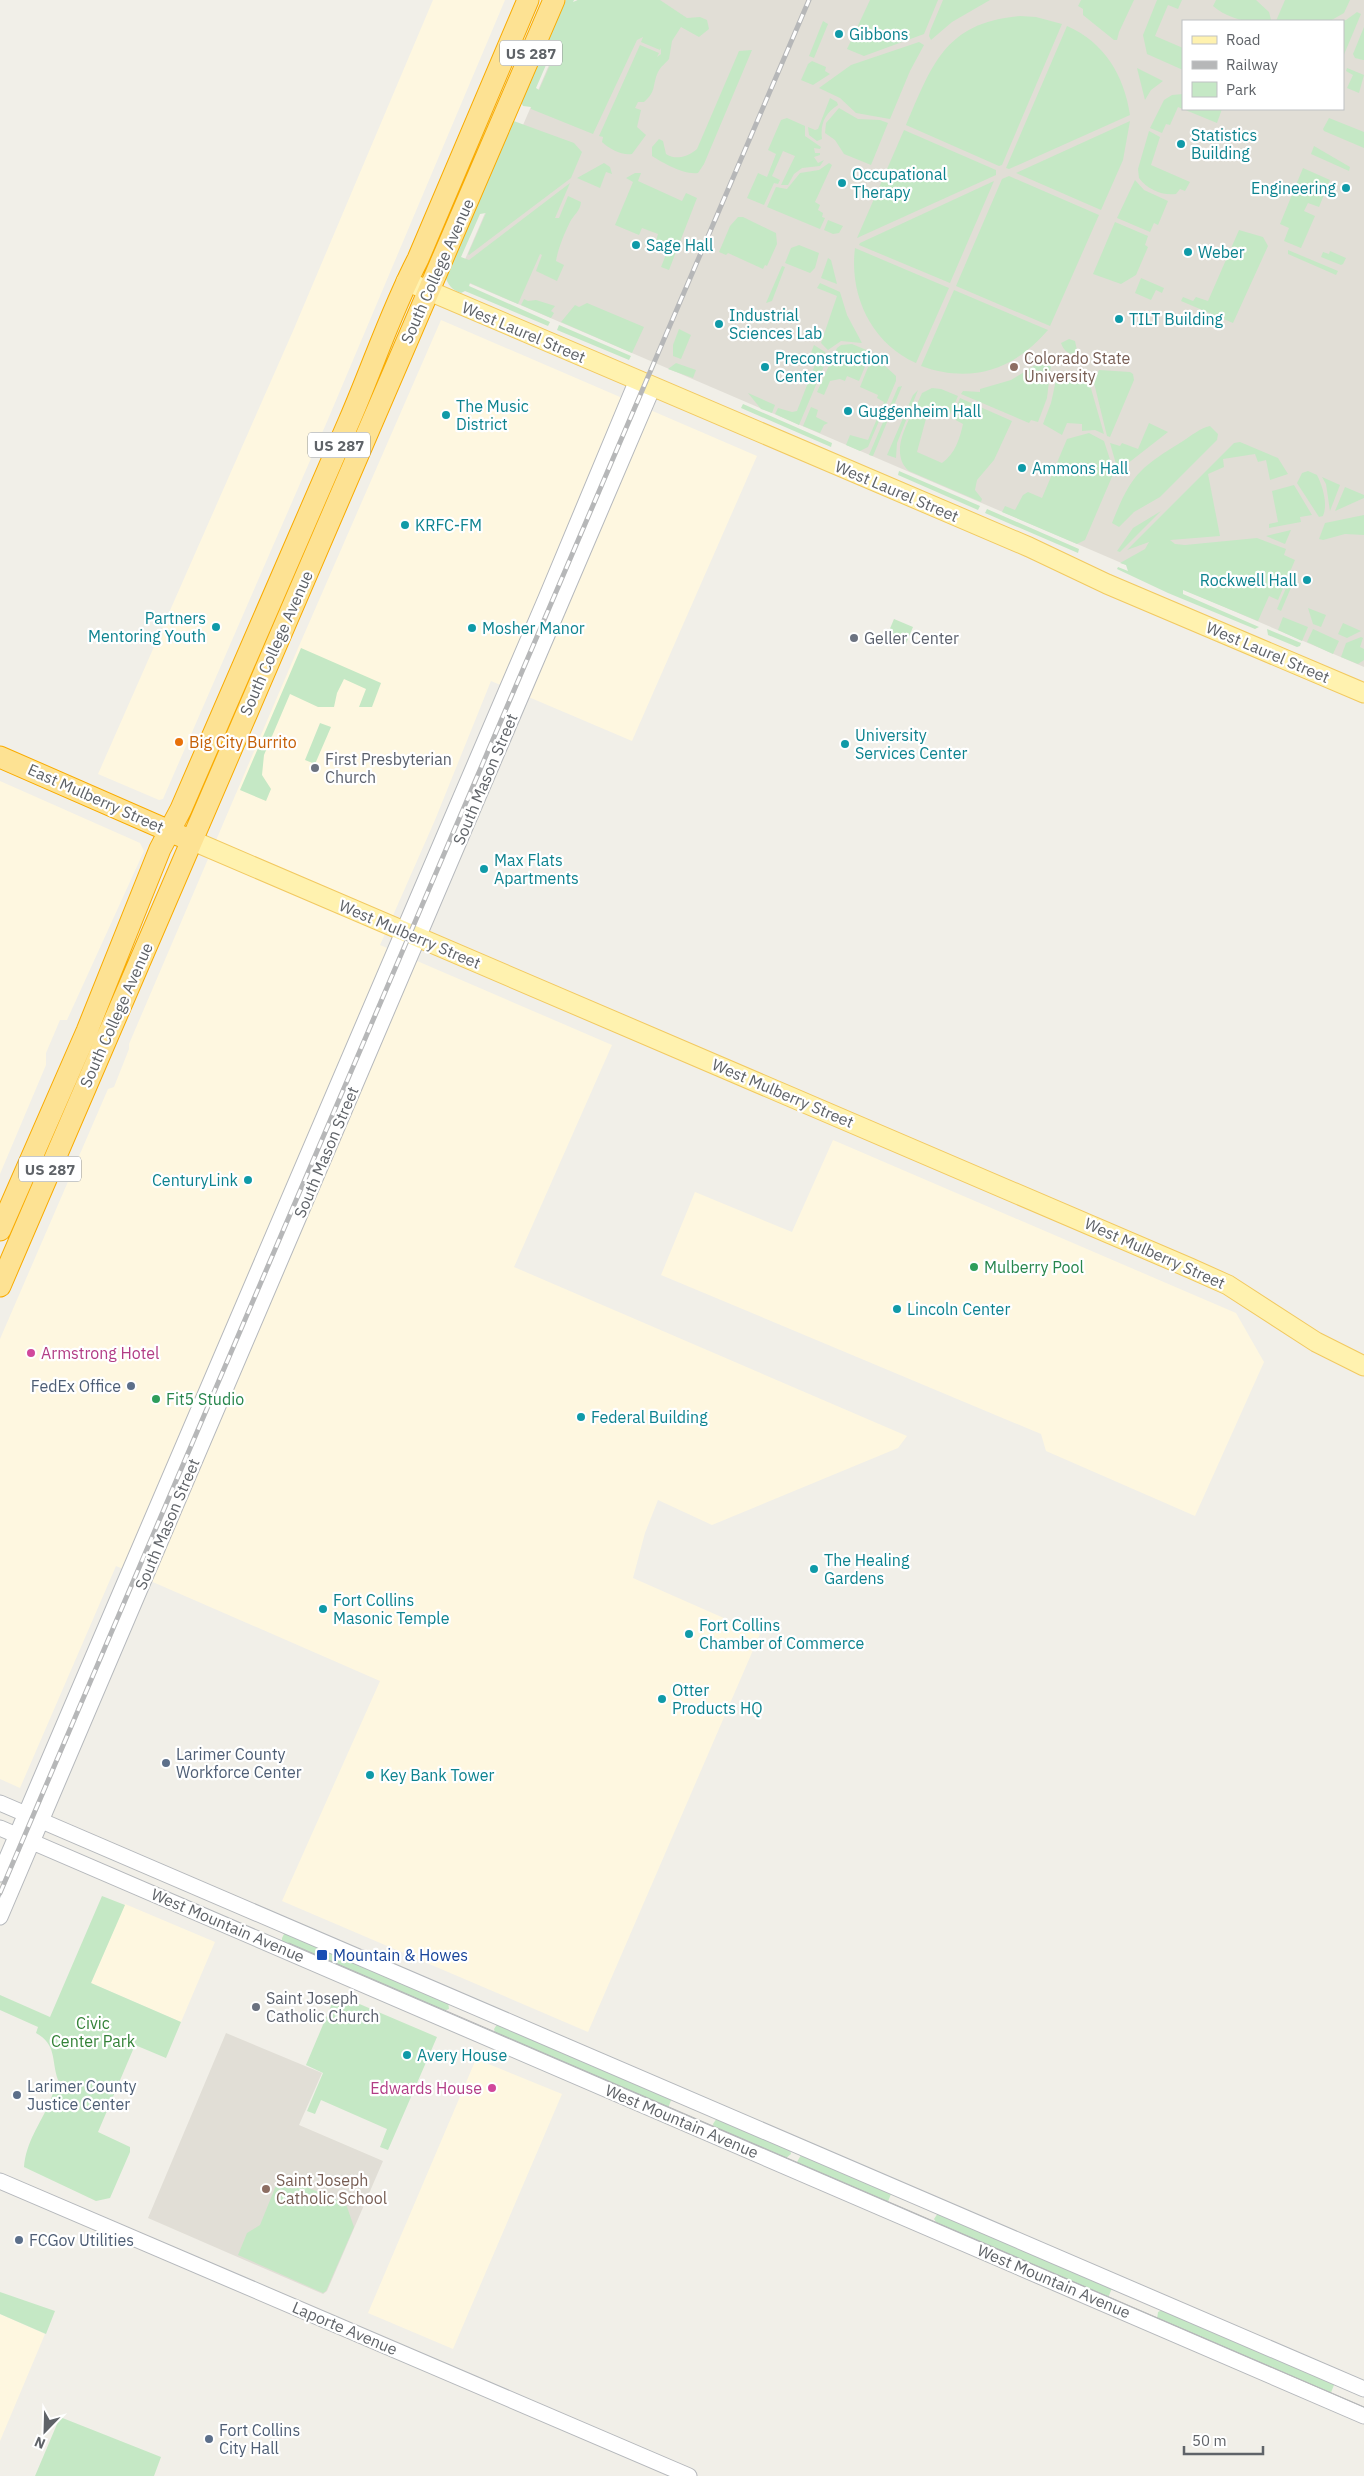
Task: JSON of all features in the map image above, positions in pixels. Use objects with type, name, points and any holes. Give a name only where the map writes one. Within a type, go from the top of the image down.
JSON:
[{"type":"highway","name":"South College Avenue","points":[[0,1230],[91,1022],[121,949],[128,925],[311,511],[370,374],[386,326],[418,259],[528,0]]},
{"type":"highway","name":"South College Avenue","points":[[0,1286],[250,700],[289,617],[554,0]]},
{"type":"highway","points":[[502,60],[510,66],[513,77],[509,106]]},
{"type":"highway","points":[[289,617],[286,607],[287,588],[310,532],[311,511]]},
{"type":"highway","points":[[250,700],[254,675],[270,635],[269,607]]},
{"type":"highway","name":"East Mulberry Street","points":[[0,757],[191,840]]},
{"type":"main road","name":"West Laurel Street","points":[[406,281],[1029,547],[1107,584],[1364,693]]},
{"type":"main road","name":"West Mulberry Street","points":[[191,840],[1221,1281],[1316,1342],[1364,1366]]},
{"type":"street","name":"South Mason Street","points":[[0,1917],[411,934],[645,384]]},
{"type":"street","name":"South Mason Street","points":[[0,1874],[411,934]]},
{"type":"street","name":"West Mountain Avenue","points":[[0,1803],[1364,2389]]},
{"type":"street","name":"West Mountain Avenue","points":[[0,1828],[1364,2416]]},
{"type":"street","name":"Laporte Avenue","points":[[0,2180],[689,2476]]},
{"type":"shaded area","points":[[433,0],[505,0],[329,417],[163,799],[159,800],[98,774],[293,331]]},
{"type":"shaded area","name":"Colorado State University","points":[[577,0],[1364,0],[1364,667],[457,278]]},
{"type":"shaded area","points":[[441,320],[757,456],[632,741],[491,681],[435,820],[380,945],[612,1045],[514,1267],[907,1436],[898,1448],[712,1525],[658,1500],[645,1533],[633,1578],[760,1634],[588,2032],[282,1901],[380,1681],[116,1566],[20,1788],[0,1779],[0,1339],[108,1089],[114,1087],[129,1049],[129,1044]]},
{"type":"shaded area","points":[[0,781],[140,843],[144,851],[67,1020],[60,1020],[46,1053],[46,1065],[0,1174]]},
{"type":"shaded area","points":[[833,1140],[1236,1313],[1264,1362],[1195,1516],[1046,1451],[1041,1434],[661,1275],[695,1192],[792,1232]]},
{"type":"shaded area","points":[[125,1904],[215,1942],[181,2022],[91,1983]]},
{"type":"shaded area","name":"Saint Joseph Catholic School","points":[[226,2033],[322,2073],[299,2125],[383,2161],[327,2291],[323,2294],[148,2218]]},
{"type":"shaded area","points":[[476,2059],[562,2094],[453,2349],[368,2313]]},
{"type":"shaded area","points":[[0,2314],[45,2334],[0,2441]]},
{"type":"green space","points":[[566,0],[574,0],[573,2],[578,0],[660,0],[687,18],[700,17],[707,20],[709,29],[699,37],[681,27],[672,41],[669,59],[658,72],[653,91],[644,102],[638,102],[635,108],[641,110],[637,127],[646,135],[632,154],[620,153],[608,147],[602,142],[603,137],[599,136],[640,45],[659,53],[657,57],[661,54],[661,48],[660,50],[641,42],[643,37],[637,40],[593,134],[531,109],[531,107],[523,106],[521,102]],"holes":[[[556,42],[560,42],[539,90],[536,88]]]},
{"type":"green space","points":[[870,0],[938,0],[924,34],[864,56],[847,49]]},
{"type":"green space","points":[[943,0],[990,0],[952,22],[931,40],[929,36],[930,31]]},
{"type":"green space","points":[[1081,0],[1134,0],[1117,40],[1114,40],[1083,15],[1083,9],[1078,6]]},
{"type":"green space","points":[[1157,0],[1182,0],[1178,9],[1168,5],[1155,36],[1182,48],[1182,70],[1147,54],[1143,35]]},
{"type":"green space","points":[[1216,0],[1256,0],[1269,12],[1271,20],[1240,20],[1219,11],[1213,6]]},
{"type":"green space","points":[[1285,0],[1350,0],[1344,13],[1332,20],[1276,20]]},
{"type":"green space","points":[[1357,12],[1361,14],[1344,55],[1344,20]]},
{"type":"green space","points":[[1020,16],[1036,17],[1062,24],[1002,165],[999,166],[906,125],[934,66],[945,50],[958,37],[974,27],[995,20]]},
{"type":"green space","points":[[823,21],[828,24],[814,58],[809,56]]},
{"type":"green space","points":[[1067,26],[1092,41],[1110,62],[1123,86],[1130,115],[1009,169],[1006,168]]},
{"type":"green space","points":[[1364,27],[1363,60],[1355,58],[1353,54]]},
{"type":"green space","points":[[919,42],[924,45],[910,71],[890,119],[856,113],[840,98],[819,88],[851,65]]},
{"type":"green space","points":[[752,50],[704,164],[698,173],[680,170],[652,156],[652,147],[659,139],[663,141],[666,154],[670,156],[686,156],[697,149],[739,51]]},
{"type":"green space","points":[[812,61],[826,67],[825,71],[830,74],[813,85],[801,80],[808,64]]},
{"type":"green space","points":[[1137,68],[1163,81],[1151,90],[1145,100]]},
{"type":"green space","points":[[1347,68],[1364,75],[1359,93],[1347,88],[1353,75],[1346,71]]},
{"type":"green space","points":[[1182,94],[1182,109],[1178,107],[1170,125],[1166,124],[1162,133],[1150,128],[1164,100],[1172,95]]},
{"type":"green space","points":[[830,98],[837,102],[838,105],[824,119],[822,139],[817,141],[809,135],[808,127],[815,130],[818,129]]},
{"type":"green space","points":[[839,108],[858,119],[880,120],[888,123],[871,165],[844,154],[835,140],[825,133],[826,123]]},
{"type":"green space","points":[[1185,110],[1222,110],[1217,123]]},
{"type":"green space","points":[[787,118],[805,126],[805,136],[821,147],[820,149],[814,148],[815,153],[820,153],[820,155],[814,157],[818,163],[824,160],[820,166],[802,168],[794,174],[788,185],[781,185],[795,156],[783,151],[772,176],[780,180],[778,184],[774,183],[764,205],[747,198],[758,173],[767,177],[776,154],[768,150],[781,120]]},
{"type":"green space","points":[[1329,118],[1364,132],[1364,148],[1324,131],[1323,129]]},
{"type":"green space","points":[[511,120],[574,143],[582,152],[571,178],[469,255],[486,213],[480,214],[461,257],[469,260],[570,183],[555,218],[559,218],[568,196],[581,202],[558,252],[556,261],[564,265],[557,281],[536,271],[542,255],[540,254],[518,304],[470,283],[469,286],[550,322],[548,326],[465,291],[458,292],[451,287],[445,276]]},
{"type":"green space","points":[[1130,121],[1123,160],[1101,210],[1016,173]]},
{"type":"green space","points":[[904,130],[996,170],[996,175],[857,238]]},
{"type":"green space","points":[[1149,131],[1160,137],[1151,165],[1190,182],[1185,191],[1180,189],[1176,194],[1160,193],[1146,185],[1139,178],[1138,169]]},
{"type":"green space","points":[[1314,146],[1350,167],[1349,171],[1311,154]]},
{"type":"green space","points":[[604,163],[610,167],[612,174],[606,172],[600,188],[577,178]]},
{"type":"green space","points":[[829,163],[832,165],[815,202],[820,205],[818,210],[823,213],[822,217],[825,218],[820,229],[767,207],[776,187],[787,189],[800,173],[819,170]]},
{"type":"green space","points":[[1303,168],[1330,180],[1319,207],[1308,203],[1304,211],[1315,216],[1301,248],[1284,241],[1289,228],[1280,224]]},
{"type":"green space","points":[[635,173],[641,173],[638,181],[682,201],[686,193],[697,198],[669,270],[661,267],[669,247],[656,241],[658,234],[642,228],[639,235],[615,225],[633,182],[626,178]]},
{"type":"green space","points":[[1009,176],[1099,215],[1050,326],[956,286],[1002,179]]},
{"type":"green space","points":[[1135,180],[1144,190],[1168,201],[1158,225],[1154,223],[1150,232],[1117,218]]},
{"type":"green space","points":[[994,181],[950,283],[859,245],[860,243]]},
{"type":"green space","points":[[738,217],[743,217],[776,233],[777,244],[767,266],[765,265],[763,269],[728,253],[726,255],[719,252],[730,226]]},
{"type":"green space","points":[[828,220],[843,226],[839,233],[833,234],[824,230]]},
{"type":"green space","points":[[1115,222],[1148,236],[1145,245],[1148,247],[1136,275],[1121,284],[1093,274]]},
{"type":"green space","points":[[1239,230],[1263,237],[1268,246],[1233,323],[1181,301],[1183,297],[1193,301],[1196,297],[1208,301]]},
{"type":"green space","points":[[799,245],[819,253],[815,268],[810,273],[785,263],[791,248]]},
{"type":"green space","points":[[855,248],[949,288],[916,363],[900,354],[887,343],[866,316],[856,283],[854,266]]},
{"type":"green space","points":[[1288,250],[1338,271],[1336,275],[1288,254]]},
{"type":"green space","points":[[1330,251],[1346,258],[1343,264],[1341,265],[1321,257],[1323,252],[1329,254]]},
{"type":"green space","points":[[828,258],[831,260],[837,284],[821,278]]},
{"type":"green space","points":[[782,266],[785,267],[772,301],[766,303]]},
{"type":"green space","points":[[1141,278],[1164,288],[1162,293],[1156,290],[1151,300],[1135,293]]},
{"type":"green space","points":[[820,283],[840,292],[847,315],[862,343],[841,341],[828,350],[821,343],[837,296],[817,288]]},
{"type":"green space","points":[[954,290],[1048,330],[1021,355],[1006,364],[990,370],[957,374],[921,366]]},
{"type":"green space","points":[[524,299],[528,301],[536,300],[555,306],[551,311],[554,313],[551,318],[521,305]]},
{"type":"green space","points":[[587,303],[644,327],[632,353],[561,322],[575,305],[579,307]]},
{"type":"green space","points":[[559,325],[631,356],[629,360],[557,330]]},
{"type":"green space","points":[[679,329],[691,335],[681,359],[673,356],[673,345]]},
{"type":"green space","points":[[1069,339],[1075,341],[1078,355],[1067,352],[1062,346],[1061,343]]},
{"type":"green space","points":[[852,344],[871,352],[859,381],[847,376],[845,381],[840,379],[830,381],[824,395],[817,392],[837,348],[841,345]]},
{"type":"green space","points":[[814,345],[825,352],[827,359],[799,425],[775,414],[778,408],[792,412],[797,411],[816,362],[809,358]]},
{"type":"green space","points":[[873,355],[896,376],[896,381],[868,447],[860,451],[846,445],[850,435],[868,440],[884,402],[877,398],[878,395],[860,387]]},
{"type":"green space","points":[[676,363],[696,370],[693,378],[668,369]]},
{"type":"green space","points":[[1037,364],[1051,365],[1047,398],[1038,422],[1031,420],[1029,423],[961,394],[963,391],[980,392],[980,389],[1011,380]]},
{"type":"green space","points":[[1099,370],[1130,372],[1133,374],[1134,380],[1110,437],[1107,436],[1094,383]]},
{"type":"green space","points":[[1060,376],[1088,378],[1104,434],[1095,430],[1082,431],[1082,424],[1067,423],[1062,435],[1043,424],[1051,403],[1056,380]]},
{"type":"green space","points":[[902,386],[873,456],[869,455],[898,387]]},
{"type":"green space","points":[[932,388],[941,389],[958,396],[949,417],[930,413],[927,415],[917,452],[942,463],[954,450],[960,435],[963,424],[952,418],[960,398],[1012,421],[994,460],[977,480],[975,490],[982,499],[981,502],[909,471],[903,463],[900,453],[901,443],[908,422],[922,393]]},
{"type":"green space","points":[[918,390],[897,443],[896,458],[887,455],[913,395]]},
{"type":"green space","points":[[748,393],[775,405],[772,413],[761,409]]},
{"type":"green space","points":[[743,404],[832,443],[831,447],[741,408]]},
{"type":"green space","points":[[811,407],[818,410],[816,417],[828,423],[824,425],[820,433],[803,426]]},
{"type":"green space","points":[[1149,423],[1168,432],[1118,471],[1110,443],[1120,446],[1122,443],[1138,449]]},
{"type":"green space","points":[[1210,426],[1218,434],[1217,440],[1160,497],[1134,512],[1119,527],[1112,523],[1131,483],[1146,466],[1199,430]]},
{"type":"green space","points":[[1089,433],[1104,441],[1114,472],[1085,540],[1077,544],[1002,512],[1005,506],[1015,510],[1023,495],[1028,492],[1042,498],[1067,439]]},
{"type":"green space","points":[[1240,442],[1278,458],[1288,474],[1270,480],[1266,460],[1258,462],[1255,454],[1223,459],[1224,467],[1208,474],[1220,536],[1170,540],[1175,544],[1185,545],[1257,538],[1286,549],[1284,555],[1295,560],[1278,600],[1269,596],[1258,621],[1183,590],[1183,594],[1259,627],[1255,629],[1168,593],[1117,569],[1118,567],[1128,571],[1126,565],[1120,563],[1145,549],[1149,542],[1127,550],[1234,443]]},
{"type":"green space","points":[[899,471],[980,506],[978,510],[898,475]]},
{"type":"green space","points":[[1308,471],[1317,475],[1321,485],[1325,501],[1323,516],[1319,517],[1297,483],[1302,473]]},
{"type":"green space","points":[[1322,477],[1340,485],[1330,511],[1326,484]]},
{"type":"green space","points":[[1294,485],[1312,515],[1300,517],[1301,522],[1269,528],[1269,524],[1278,522],[1272,491]]},
{"type":"green space","points":[[1345,487],[1364,495],[1364,498],[1335,511]]},
{"type":"green space","points":[[987,509],[1079,549],[1078,553],[985,513]]},
{"type":"green space","points":[[1161,511],[1120,552],[1117,551],[1133,528]]},
{"type":"green space","points":[[1364,515],[1364,535],[1345,534],[1323,540],[1319,539],[1325,523]]},
{"type":"green space","points":[[1291,530],[1285,544],[1266,536]]},
{"type":"green space","points":[[1289,581],[1293,583],[1281,611],[1277,609]]},
{"type":"green space","points":[[1308,608],[1326,615],[1321,627],[1313,624]]},
{"type":"green space","points":[[1283,617],[1308,627],[1302,641],[1278,630]]},
{"type":"green space","points":[[894,619],[913,627],[905,646],[886,638]]},
{"type":"green space","points":[[1343,623],[1361,631],[1347,638],[1338,634]]},
{"type":"green space","points":[[1267,629],[1301,643],[1300,646],[1297,647],[1268,635]]},
{"type":"green space","points":[[1313,629],[1339,641],[1333,654],[1307,642]]},
{"type":"green space","points":[[1361,637],[1363,638],[1360,647],[1364,649],[1364,660],[1358,664],[1341,657],[1346,643]]},
{"type":"green space","points":[[301,648],[381,683],[372,707],[359,707],[366,689],[344,679],[337,693],[334,707],[318,707],[290,694],[264,755],[262,775],[271,789],[266,801],[240,790]]},
{"type":"green space","points":[[320,723],[331,727],[315,764],[305,760]]},
{"type":"green space","name":"Civic Center Park","points":[[102,1896],[125,1905],[91,1983],[181,2022],[166,2058],[135,2045],[98,2132],[130,2147],[130,2152],[110,2198],[96,2201],[24,2167],[30,2141],[50,2102],[58,2080],[50,2048],[47,2042],[36,2033],[38,2027],[0,2010],[0,1995],[50,2017]]},
{"type":"green space","points":[[285,1932],[448,2002],[449,2009],[441,2012],[282,1942]]},
{"type":"green space","points":[[336,1994],[437,2037],[388,2150],[380,2147],[387,2129],[321,2100],[315,2114],[307,2111],[323,2073],[306,2065]]},
{"type":"green space","points":[[498,2023],[672,2098],[668,2108],[495,2033],[494,2029]]},
{"type":"green space","points":[[717,2118],[790,2149],[791,2154],[785,2159],[714,2128],[713,2124]]},
{"type":"green space","points":[[801,2155],[891,2194],[887,2204],[799,2166],[797,2162]]},
{"type":"green space","points":[[286,2178],[346,2204],[354,2227],[326,2291],[323,2293],[238,2255],[247,2233],[260,2225],[277,2183]]},
{"type":"green space","points":[[938,2213],[1112,2288],[1108,2298],[938,2225],[934,2219]]},
{"type":"green space","points":[[0,2292],[55,2311],[46,2334],[0,2314]]},
{"type":"green space","points":[[1164,2309],[1332,2382],[1334,2385],[1330,2395],[1157,2320],[1158,2312]]},
{"type":"green space","points":[[60,2417],[161,2457],[154,2476],[35,2476]]},
{"type":"tram line","points":[[289,1943],[1364,2407]]},
{"type":"railway","points":[[0,1893],[809,0]]},
{"type":"place","name":"Gibbons","points":[[839,34]]},
{"type":"place","name":"Statistics Building","points":[[1181,144]]},
{"type":"place","name":"Occupational Therapy","points":[[842,183]]},
{"type":"place","name":"Engineering","points":[[1346,188]]},
{"type":"place","name":"Sage Hall","points":[[636,245]]},
{"type":"place","name":"Weber","points":[[1188,252]]},
{"type":"place","name":"TILT Building","points":[[1119,319]]},
{"type":"place","name":"Industrial Sciences Lab","points":[[719,324]]},
{"type":"place","name":"Preconstruction Center","points":[[765,367]]},
{"type":"place","name":"Colorado State University","points":[[1014,367]]},
{"type":"place","name":"Guggenheim Hall","points":[[848,411]]},
{"type":"place","name":"The Music District","points":[[446,415]]},
{"type":"place","name":"Ammons Hall","points":[[1022,468]]},
{"type":"place","name":"KRFC-FM","points":[[405,525]]},
{"type":"place","name":"Rockwell Hall","points":[[1307,580]]},
{"type":"place","name":"Partners Mentoring Youth","points":[[216,627]]},
{"type":"place","name":"Mosher Manor","points":[[472,628]]},
{"type":"place","name":"Geller Center","points":[[854,638]]},
{"type":"place","name":"Big City Burrito","points":[[179,742]]},
{"type":"place","name":"University Services Center","points":[[845,744]]},
{"type":"place","name":"First Presbyterian Church","points":[[315,768]]},
{"type":"place","name":"Max Flats Apartments","points":[[484,869]]},
{"type":"place","name":"CenturyLink","points":[[248,1180]]},
{"type":"place","name":"Mulberry Pool","points":[[974,1267]]},
{"type":"place","name":"Lincoln Center","points":[[897,1309]]},
{"type":"place","name":"Armstrong Hotel","points":[[31,1353]]},
{"type":"place","name":"FedEx Office","points":[[131,1386]]},
{"type":"place","name":"Fit5 Studio","points":[[156,1399]]},
{"type":"place","name":"Federal Building","points":[[581,1417]]},
{"type":"place","name":"The Healing Gardens","points":[[814,1569]]},
{"type":"place","name":"Fort Collins Masonic Temple","points":[[323,1609]]},
{"type":"place","name":"Fort Collins Chamber of Commerce","points":[[689,1634]]},
{"type":"place","name":"Otter Products HQ","points":[[662,1699]]},
{"type":"place","name":"Larimer County Workforce Center","points":[[166,1763]]},
{"type":"place","name":"Key Bank Tower","points":[[370,1775]]},
{"type":"place","name":"Mountain & Howes","points":[[322,1955]]},
{"type":"place","name":"Saint Joseph Catholic Church","points":[[256,2007]]},
{"type":"place","name":"Avery House","points":[[407,2055]]},
{"type":"place","name":"Edwards House","points":[[492,2088]]},
{"type":"place","name":"Larimer County Justice Center","points":[[17,2095]]},
{"type":"place","name":"Saint Joseph Catholic School","points":[[266,2189]]},
{"type":"place","name":"FCGov Utilities","points":[[19,2240]]},
{"type":"place","name":"Fort Collins City Hall","points":[[209,2439]]}]
